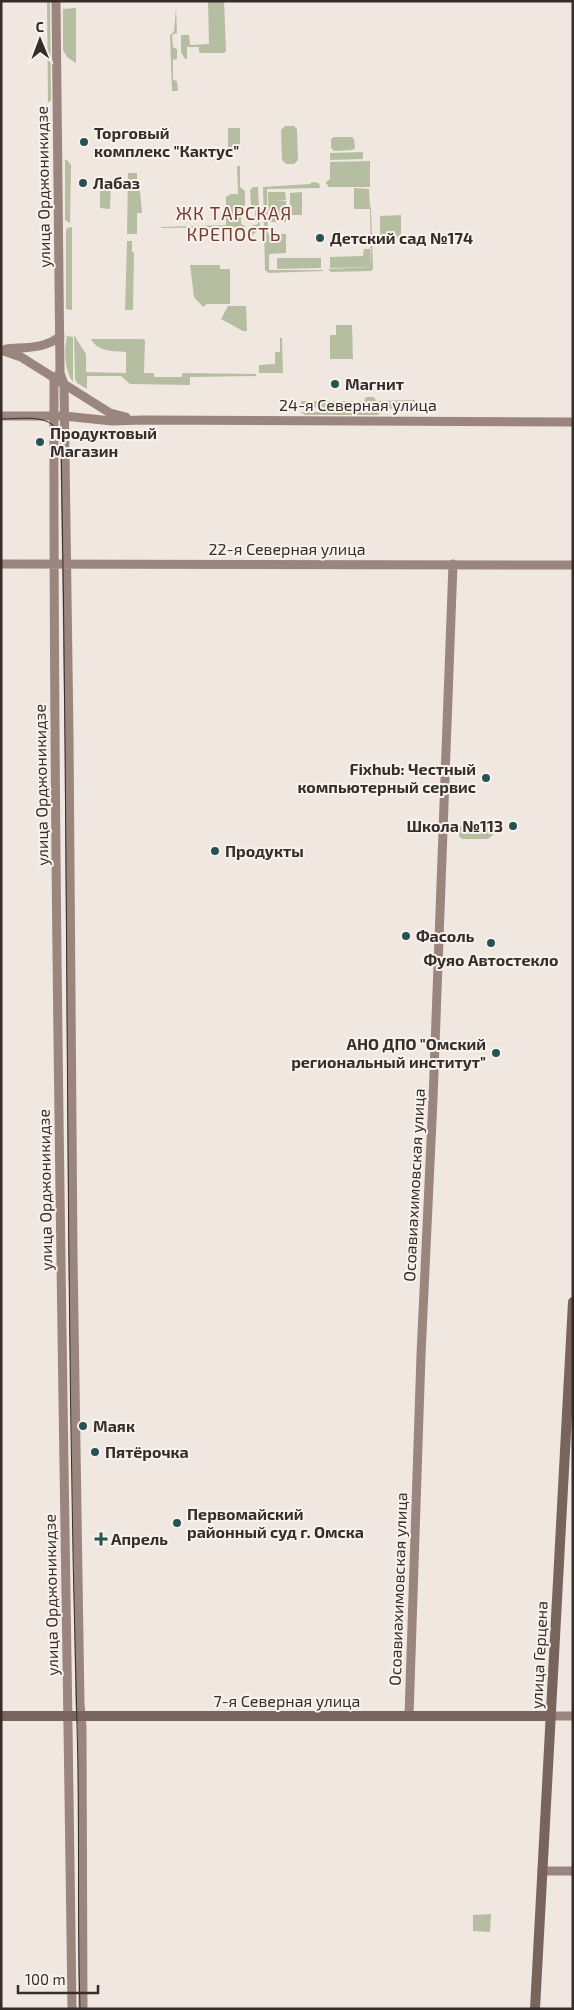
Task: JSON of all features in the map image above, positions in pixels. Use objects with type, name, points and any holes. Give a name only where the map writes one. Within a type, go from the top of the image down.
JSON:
[{"type":"main road","name":"улица Орджоникидзе","points":[[56,1],[60,336],[54,416],[57,1020],[72,2009]]},
{"type":"main road","points":[[3,350],[45,345],[53,342],[60,336]]},
{"type":"main road","points":[[3,350],[21,357],[57,376]]},
{"type":"main road","name":"улица Орджоникидзе","points":[[57,376],[64,384],[65,433],[83,2009]]},
{"type":"main road","name":"24-я Северная улица","points":[[64,384],[115,415],[143,420]]},
{"type":"main road","name":"24-я Северная улица","points":[[1,416],[64,416],[112,422],[143,420],[573,422]]},
{"type":"main road","points":[[65,433],[74,424],[94,420]]},
{"type":"main road","name":"22-я Северная улица","points":[[1,564],[573,565]]},
{"type":"main road","name":"Осоавиахимовская улица","points":[[409,1716],[420,1374],[433,1099],[453,564]]},
{"type":"main road","name":"улица Герцена","points":[[535,2009],[573,1302]]},
{"type":"main road","name":"7-я Северная улица","points":[[1,1716],[573,1716]]},
{"type":"main road","points":[[542,1871],[573,1871]]},
{"type":"green space","points":[[47,1],[50,1],[51,100],[48,103]]},
{"type":"green space","points":[[208,1],[224,1],[226,51],[224,53],[201,53],[199,52],[199,47],[187,47],[187,59],[185,59],[181,52],[181,35],[189,35],[190,45],[209,44]]},
{"type":"green space","points":[[76,8],[76,63],[67,57],[63,50],[63,9]]},
{"type":"green space","points":[[176,8],[177,33],[172,35],[173,47],[177,49],[177,59],[173,60],[173,80],[177,81],[178,91],[172,91],[170,35],[174,32]]},
{"type":"green space","points":[[285,126],[294,126],[297,129],[298,160],[294,164],[286,164],[282,160],[281,130]]},
{"type":"green space","points":[[228,128],[240,128],[240,151],[228,152]]},
{"type":"green space","points":[[334,137],[352,137],[355,148],[352,150],[334,151],[331,148],[331,139]]},
{"type":"green space","points":[[363,152],[363,159],[330,160],[330,153]]},
{"type":"green space","points":[[65,160],[71,165],[70,223],[65,220]]},
{"type":"green space","points":[[370,161],[370,187],[328,187],[326,184],[330,179],[330,162]]},
{"type":"green space","points":[[237,166],[240,166],[240,187],[245,191],[245,205],[241,209],[241,224],[245,226],[244,230],[240,231],[237,227],[161,228],[226,225],[226,197],[231,194],[238,194]]},
{"type":"green space","points":[[128,173],[137,173],[137,190],[140,191],[142,213],[137,213],[137,234],[127,234]]},
{"type":"green space","points":[[100,179],[111,179],[110,209],[100,208]]},
{"type":"green space","points":[[312,182],[319,183],[320,188],[267,189],[268,234],[286,234],[286,253],[269,254],[269,270],[324,270],[269,273],[265,270],[263,187],[310,184]]},
{"type":"green space","points":[[253,187],[258,187],[259,210],[257,214],[260,229],[251,236],[251,226],[258,224],[258,221],[255,221],[255,209],[251,205],[250,190]]},
{"type":"green space","points":[[354,188],[369,189],[371,207],[373,269],[371,271],[331,272],[328,269],[371,267],[370,209],[354,209]]},
{"type":"green space","points":[[268,192],[285,192],[286,200],[276,201],[286,201],[286,222],[269,222]]},
{"type":"green space","points":[[302,192],[302,215],[290,215],[290,193]]},
{"type":"green space","points":[[401,215],[401,237],[380,237],[380,216]]},
{"type":"green space","points":[[72,227],[72,310],[66,309],[66,231],[67,228]]},
{"type":"green space","points":[[127,241],[132,241],[132,252],[134,252],[133,310],[125,310]]},
{"type":"green space","points":[[364,249],[370,249],[371,267],[330,268],[330,257],[363,256]]},
{"type":"green space","points":[[277,258],[321,258],[321,268],[277,269]]},
{"type":"green space","points":[[190,265],[220,265],[220,269],[230,269],[230,304],[207,304],[203,307],[194,297]]},
{"type":"green space","points":[[228,306],[246,306],[247,331],[243,331],[221,319]]},
{"type":"green space","points":[[336,325],[352,325],[353,359],[330,359],[330,335],[336,335]]},
{"type":"green space","points":[[74,335],[86,354],[86,372],[126,373],[126,352],[102,349],[91,339],[142,339],[145,340],[144,373],[154,373],[154,377],[182,377],[182,373],[256,374],[256,376],[190,377],[190,385],[130,384],[121,376],[87,376],[87,389],[77,383],[75,379]]},
{"type":"green space","points":[[67,336],[73,337],[73,382],[68,372],[66,360],[65,347]]},
{"type":"green space","points":[[280,338],[282,338],[283,373],[259,373],[259,365],[275,364],[275,352],[280,352]]},
{"type":"green space","points":[[366,397],[374,397],[376,401],[415,400],[415,409],[301,407],[301,401],[364,401]]},
{"type":"green space","points":[[301,412],[381,412],[378,415],[305,415]]},
{"type":"green space","points":[[464,823],[490,823],[493,826],[493,835],[488,839],[462,839],[459,836],[459,828]]},
{"type":"green space","points":[[491,1914],[490,1932],[473,1931],[473,1915]]},
{"type":"tram line","points":[[1,419],[28,418],[45,421],[52,424],[58,430],[61,439],[69,1243],[73,1564],[78,1760],[80,2009]]},
{"type":"place","name":"Торговый комплекс \"Кактус\"","points":[[84,142]]},
{"type":"place","name":"Лабаз","points":[[83,183]]},
{"type":"place","name":"Детский сад №174","points":[[320,238]]},
{"type":"place","name":"Магнит","points":[[335,384]]},
{"type":"place","name":"Продуктовый Магазин","points":[[40,442]]},
{"type":"place","name":"Fixhub: Честный компьютерный сервис","points":[[486,778]]},
{"type":"place","name":"Школа №113","points":[[513,826]]},
{"type":"place","name":"Продукты","points":[[215,851]]},
{"type":"place","name":"Фасоль","points":[[406,936]]},
{"type":"place","name":"Фуяо Автостекло","points":[[491,943]]},
{"type":"place","name":"АНО ДПО \"Омский региональный институт\"","points":[[496,1053]]},
{"type":"place","name":"Маяк","points":[[83,1426]]},
{"type":"place","name":"Пятёрочка","points":[[95,1452]]},
{"type":"place","name":"Первомайский районный суд г. Омска","points":[[177,1523]]},
{"type":"place","name":"Апрель","points":[[101,1539]]},
{"type":"district","name":"ЖК ТАРСКАЯ КРЕПОСТЬ","points":[[234,224]]}]
